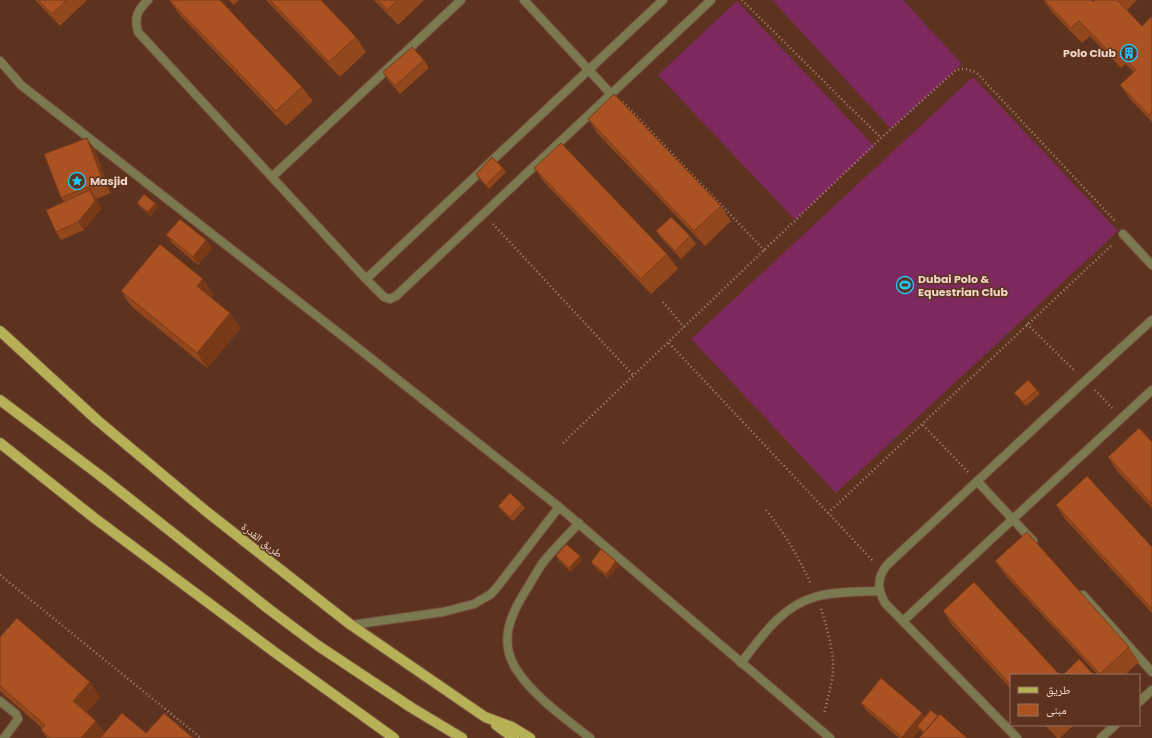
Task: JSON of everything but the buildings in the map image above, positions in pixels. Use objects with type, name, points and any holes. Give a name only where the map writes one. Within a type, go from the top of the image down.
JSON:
[{"type":"main road","name":"طريق القدرة","points":[[0,331],[109,431],[207,512],[351,625],[485,717],[512,727],[530,738]]},
{"type":"main road","points":[[0,400],[102,477],[270,610],[317,645],[412,708],[462,738]]},
{"type":"main road","points":[[0,443],[105,526],[266,646],[394,738]]},
{"type":"main road","points":[[485,717],[514,738]]},
{"type":"lane","points":[[148,0],[136,14],[135,23],[138,32],[366,279],[384,297],[390,299],[393,298],[484,214],[711,0]]},
{"type":"lane","points":[[272,177],[461,0]]},
{"type":"lane","points":[[524,0],[589,70],[613,93]]},
{"type":"lane","points":[[366,279],[663,0]]},
{"type":"lane","points":[[0,61],[20,85],[349,341],[579,523],[830,738]]},
{"type":"lane","points":[[1123,234],[1152,265]]},
{"type":"lane","points":[[1017,738],[885,603],[878,584],[882,571],[977,481],[1152,320]]},
{"type":"lane","points":[[903,621],[1152,390]]},
{"type":"lane","points":[[977,481],[1040,548]]},
{"type":"lane","points":[[351,625],[443,612],[474,604],[483,600],[498,586],[559,507]]},
{"type":"lane","points":[[579,523],[544,562],[519,601],[510,619],[508,639],[512,659],[522,677],[547,704],[590,738]]},
{"type":"lane","points":[[741,663],[759,640],[785,613],[805,600],[817,596],[879,590]]},
{"type":"lane","points":[[1077,590],[1152,672]]},
{"type":"lane","points":[[1140,701],[1152,690]]},
{"type":"lane","points":[[0,701],[18,716],[17,721],[4,738]]},
{"type":"lane","points":[[1101,738],[1114,726]]},
{"type":"path","points":[[742,0],[882,138]]},
{"type":"path","points":[[563,443],[882,138],[950,75],[956,70],[971,70],[977,73],[1122,228],[1123,234],[828,513]]},
{"type":"path","points":[[613,93],[765,251]]},
{"type":"path","points":[[484,214],[634,376]]},
{"type":"path","points":[[663,302],[685,328]]},
{"type":"path","points":[[668,344],[882,571]]},
{"type":"path","points":[[923,424],[977,481]]},
{"type":"path","points":[[766,510],[790,543],[800,561],[817,596],[823,613],[834,666],[821,730]]},
{"type":"path","points":[[0,575],[201,738]]},
{"type":"shaded area","points":[[772,0],[903,0],[962,64],[891,129]]},
{"type":"shaded area","points":[[737,1],[874,146],[795,220],[658,75]]},
{"type":"shaded area","name":"Dubai Polo & Equestrian Club","points":[[973,77],[1118,231],[836,493],[691,339]]},
{"type":"place","name":"Polo Club","points":[[1129,53]]},
{"type":"place","name":"Masjid","points":[[77,181]]},
{"type":"place","name":"Dubai Polo & Equestrian Club","points":[[905,285]]}]
